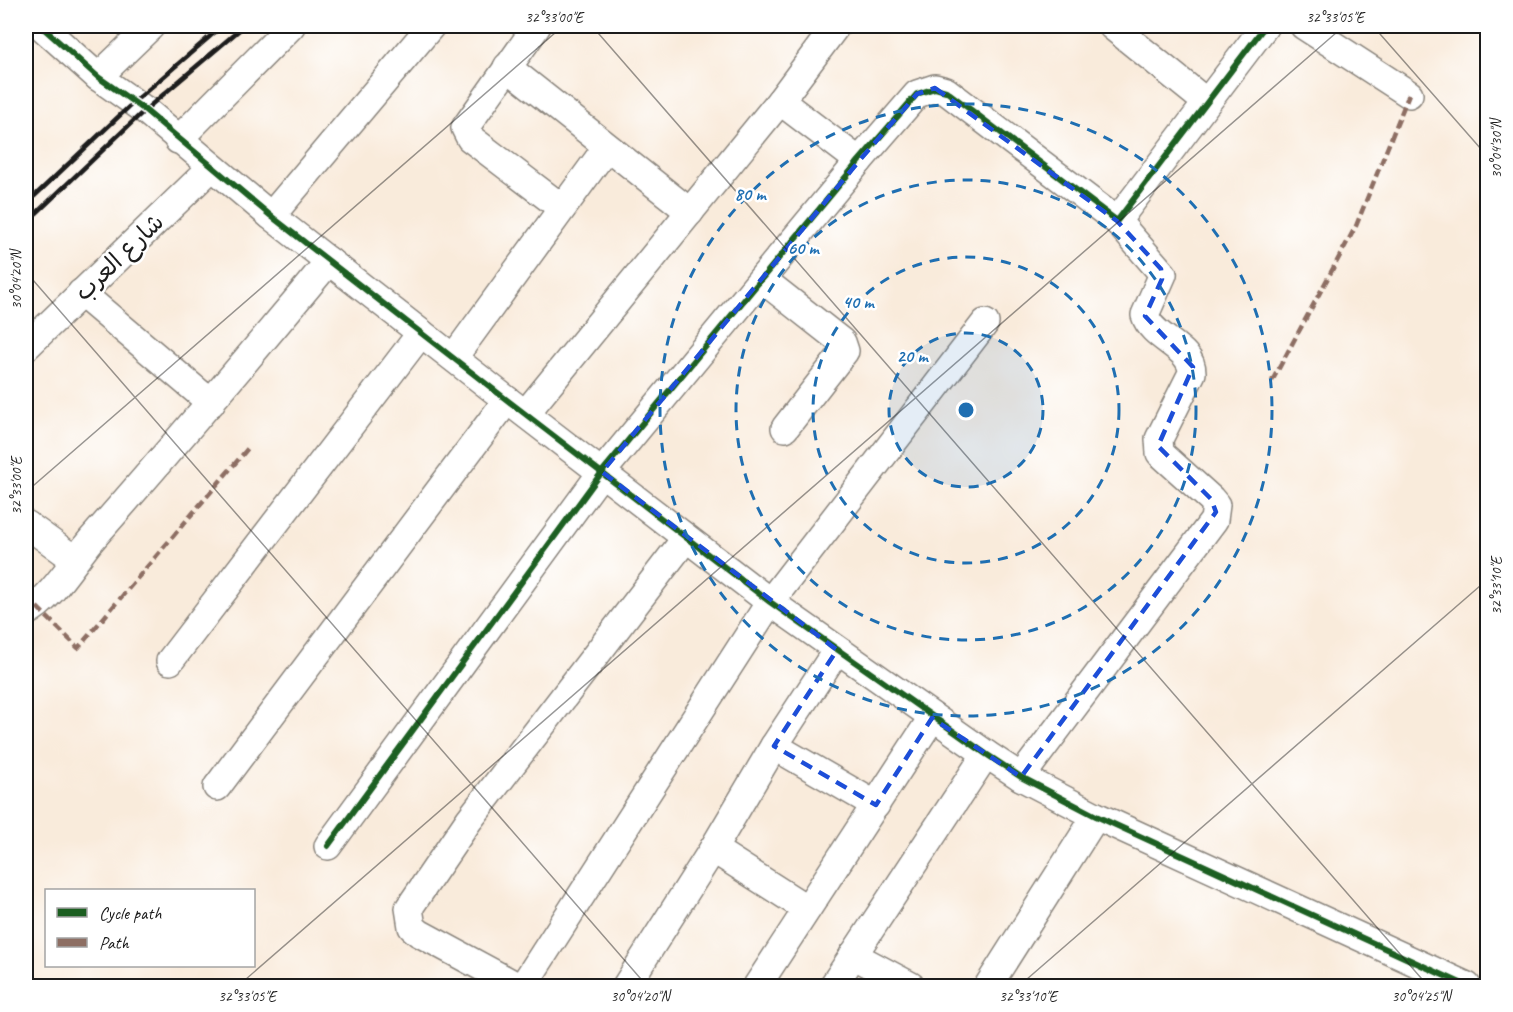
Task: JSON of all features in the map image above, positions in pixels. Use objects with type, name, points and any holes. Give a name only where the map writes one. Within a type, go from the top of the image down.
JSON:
[{"type":"street","points":[[41,26],[98,77],[145,110],[271,216],[421,333],[770,602],[932,718],[1021,777],[1096,816],[1467,987]]},
{"type":"street","points":[[98,77],[151,26]]},
{"type":"street","points":[[178,140],[291,26]]},
{"type":"street","points":[[271,216],[432,26]]},
{"type":"street","points":[[537,26],[466,123],[466,133],[562,208]]},
{"type":"street","points":[[1112,26],[1206,102]]},
{"type":"street","points":[[1117,221],[1264,26]]},
{"type":"street","points":[[1304,26],[1408,94]]},
{"type":"street","points":[[217,787],[517,407],[690,212],[780,101],[829,28]]},
{"type":"street","points":[[507,67],[690,212]]},
{"type":"street","points":[[328,846],[602,472],[917,94],[935,88],[946,91],[1117,221],[1163,274],[1145,315],[1148,323],[1186,357],[1193,367],[1159,439],[1160,453],[1211,499],[1216,512],[1214,520],[1021,777]]},
{"type":"street","points":[[780,101],[859,161]]},
{"type":"street","points":[[454,357],[607,147]]},
{"type":"street","name":"شارع العرب","points":[[26,347],[212,167]]},
{"type":"street","points":[[26,612],[37,607],[74,559],[211,403],[329,261]]},
{"type":"street","points":[[762,279],[842,342],[845,351],[785,428]]},
{"type":"street","points":[[81,293],[211,403]]},
{"type":"street","points":[[523,987],[770,602],[986,323]]},
{"type":"street","points":[[170,661],[421,333]]},
{"type":"street","points":[[26,524],[74,559]]},
{"type":"street","points":[[517,987],[419,933],[412,927],[410,908],[469,820],[686,538]]},
{"type":"street","points":[[626,987],[713,849],[774,746],[837,650]]},
{"type":"street","points":[[757,987],[932,718]]},
{"type":"street","points":[[774,746],[876,805]]},
{"type":"street","points":[[833,987],[986,754]]},
{"type":"street","points":[[988,987],[1096,816]]},
{"type":"street","points":[[713,849],[807,909]]},
{"type":"street","points":[[853,956],[911,987]]},
{"type":"highlighted area","points":[[935,88],[1117,221],[1161,269],[1162,279],[1145,316],[1193,367],[1158,446],[1211,499],[1216,512],[1021,777],[932,718],[876,805],[774,746],[837,650],[602,472],[917,94]]},
{"type":"railway","points":[[26,204],[134,102],[222,26]]},
{"type":"railway","points":[[26,223],[145,110],[244,26]]},
{"type":"marked path","points":[[1272,381],[1356,226],[1409,94]]},
{"type":"marked path","points":[[37,607],[78,648],[249,447]]},
{"type":"cycle path","points":[[41,26],[98,77],[145,110],[271,216],[507,400],[770,602],[986,754],[1021,777],[1096,816],[1467,986]]},
{"type":"cycle path","points":[[328,846],[602,472],[917,94],[935,88],[946,91],[1117,221],[1265,26]]}]
